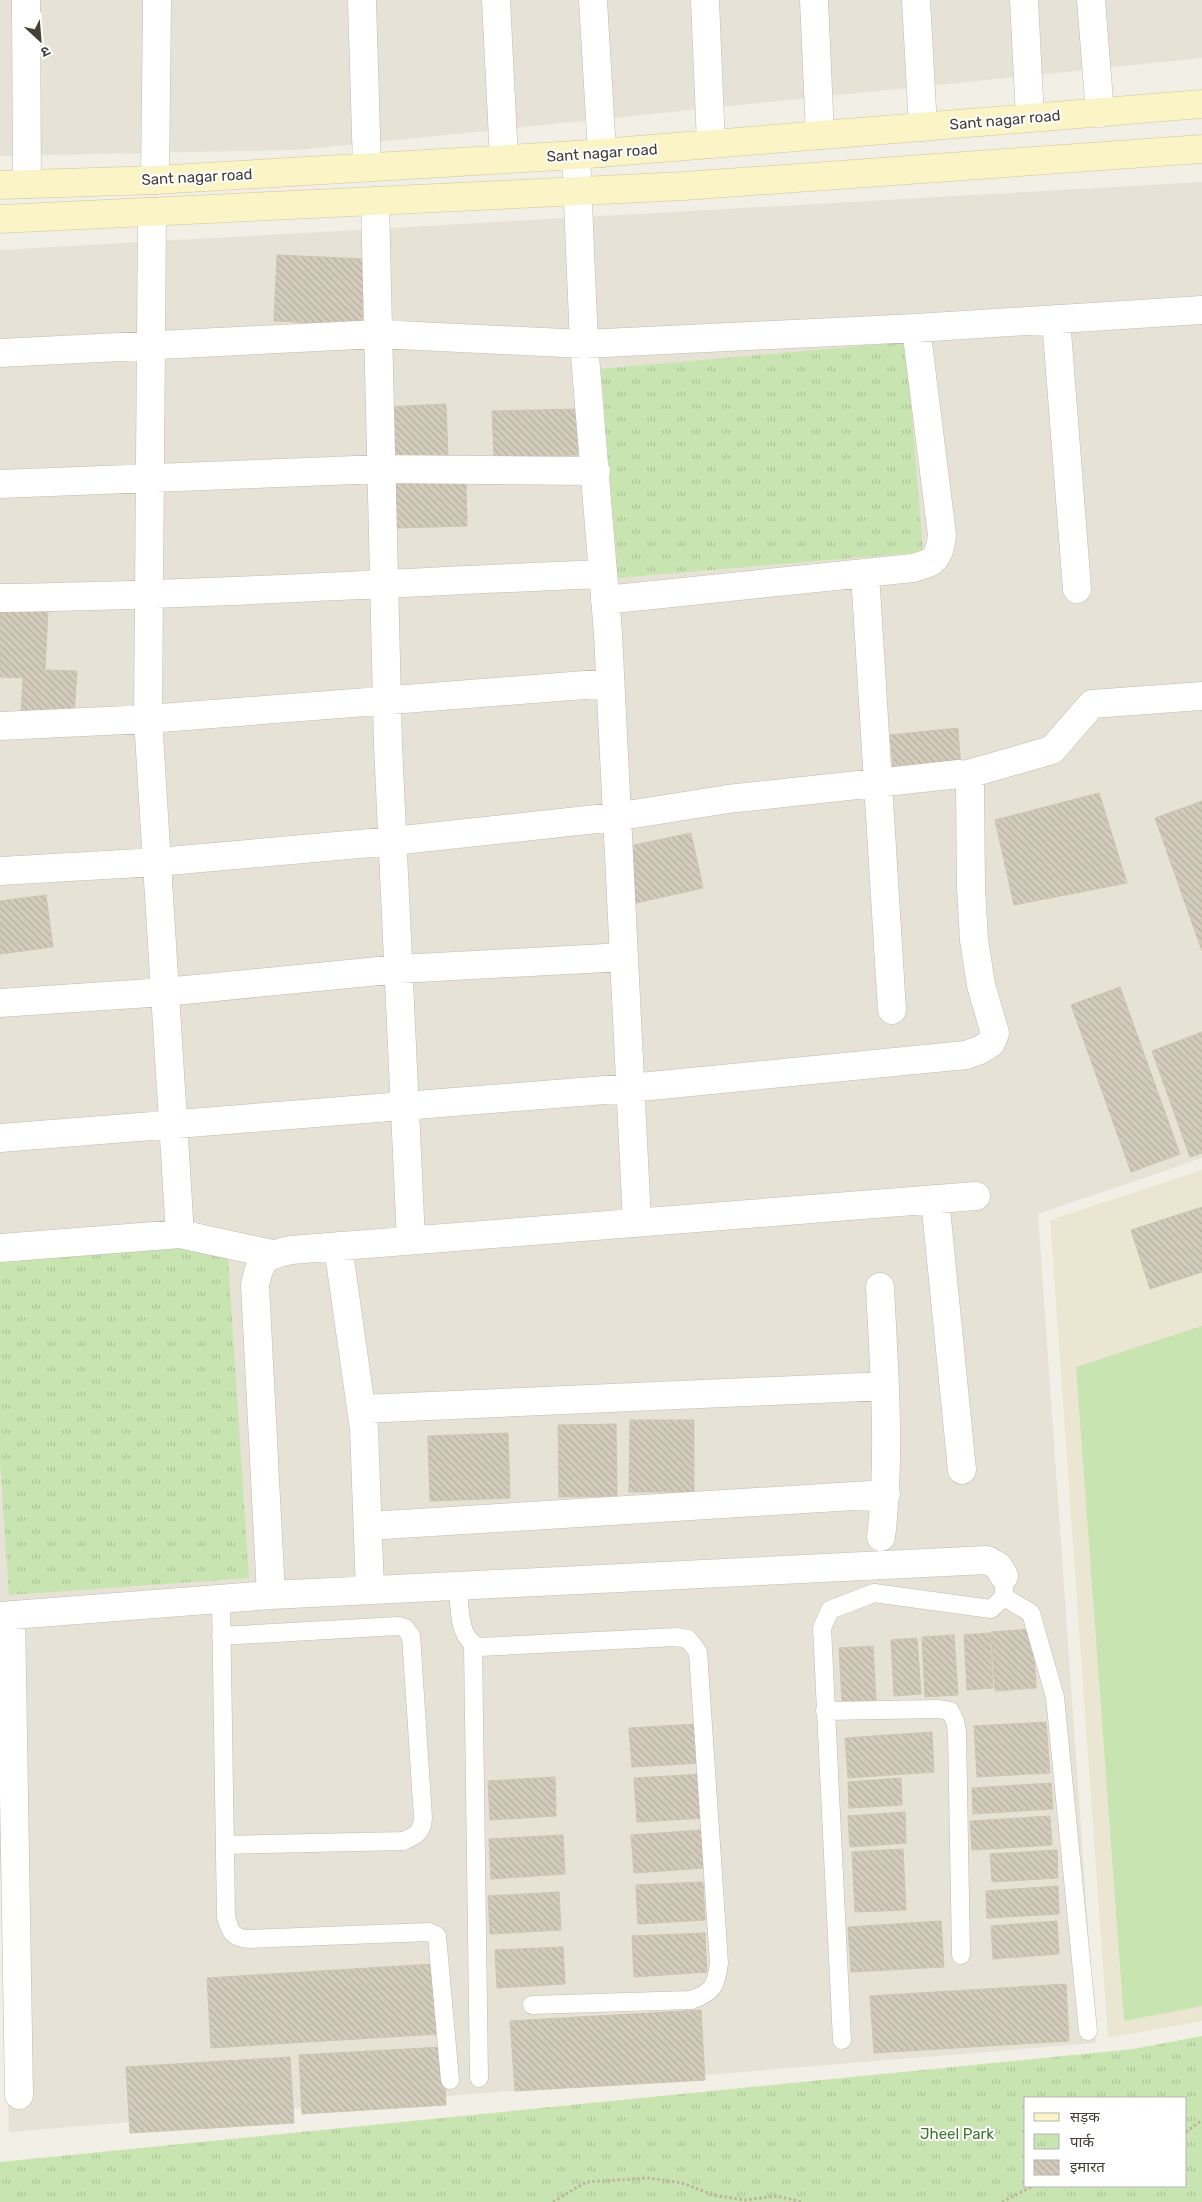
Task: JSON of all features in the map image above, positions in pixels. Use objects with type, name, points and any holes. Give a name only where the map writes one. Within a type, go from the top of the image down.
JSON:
[{"type":"street","points":[[26,0],[27,184]]},
{"type":"street","points":[[154,180],[157,0]]},
{"type":"street","points":[[362,0],[367,167]]},
{"type":"street","points":[[496,0],[504,159]]},
{"type":"street","points":[[593,0],[589,154],[576,191],[584,344],[596,471],[610,683],[615,818],[637,1222]]},
{"type":"street","points":[[705,0],[711,144]]},
{"type":"street","points":[[814,0],[820,135]]},
{"type":"street","points":[[916,0],[923,127]]},
{"type":"street","points":[[1024,0],[1030,118]]},
{"type":"street","points":[[1091,0],[1100,113]]},
{"type":"street","name":"Sant nagar road","points":[[0,185],[154,180],[589,154],[1202,104]]},
{"type":"street","points":[[0,219],[694,185],[1202,149]]},
{"type":"street","points":[[374,201],[387,700],[412,1240]]},
{"type":"street","points":[[152,212],[148,719],[180,1234]]},
{"type":"street","points":[[0,353],[378,334],[584,344],[916,328],[1202,310]]},
{"type":"street","points":[[1056,319],[1078,589]]},
{"type":"street","points":[[0,598],[149,596],[384,582],[604,587],[865,573],[923,565],[932,562],[940,551],[942,535],[916,328]]},
{"type":"street","points":[[0,484],[381,469],[596,471]]},
{"type":"street","points":[[865,573],[892,1010]]},
{"type":"street","points":[[0,726],[148,719],[610,683]]},
{"type":"street","points":[[0,871],[157,862],[393,841],[615,818],[728,799],[965,775],[1052,750],[1092,704],[1202,696]]},
{"type":"street","points":[[0,1138],[405,1104],[630,1088],[966,1054],[980,1050],[991,1043],[995,1033],[981,985],[974,940],[970,886],[970,786],[965,775]]},
{"type":"street","points":[[0,1003],[165,992],[399,970],[624,956]]},
{"type":"street","points":[[0,1248],[180,1234],[272,1254],[291,1250],[338,1246],[976,1196]]},
{"type":"street","points":[[935,1199],[962,1470]]},
{"type":"street","points":[[338,1246],[364,1429],[370,1590]]},
{"type":"street","points":[[271,1595],[255,1286],[259,1265],[272,1254]]},
{"type":"street","points":[[880,1288],[886,1494],[881,1536]]},
{"type":"street","points":[[362,1408],[884,1386]]},
{"type":"street","points":[[368,1526],[886,1494]]},
{"type":"street","points":[[19,2095],[6,1616],[271,1595],[986,1560],[998,1566],[1004,1586]]},
{"type":"lane","points":[[458,1586],[463,1627],[466,1636],[473,1644],[480,1647],[676,1637],[688,1639],[698,1652],[719,1963],[717,1982],[707,1994],[691,2000],[532,2005]]},
{"type":"lane","points":[[842,2040],[822,1628],[830,1610],[874,1593],[990,1609],[1004,1586],[1031,1613],[1054,1697],[1088,2030]]},
{"type":"lane","points":[[221,1600],[226,1917],[229,1932],[238,1938],[429,1932],[438,1936],[450,2080]]},
{"type":"lane","points":[[221,1636],[398,1626],[405,1628],[411,1636],[423,1818],[422,1828],[414,1836],[403,1841],[225,1845]]},
{"type":"lane","points":[[473,1644],[480,2078]]},
{"type":"lane","points":[[825,1711],[939,1709],[950,1711],[956,1721],[961,1956]]},
{"type":"path","points":[[1187,2131],[1202,2120]]},
{"type":"path","points":[[553,2202],[586,2182],[649,2178],[682,2183],[713,2195],[745,2200],[777,2196],[802,2202]]},
{"type":"path","points":[[1002,2202],[1031,2187]]},
{"type":"shaded area","points":[[0,0],[1202,0],[1202,58],[298,150],[0,156]]},
{"type":"shaded area","points":[[1202,182],[1202,1158],[1038,1214],[1096,2043],[9,2132],[0,1863],[0,250]]},
{"type":"shaded area","points":[[1202,1170],[1202,2021],[1108,2038],[1050,1220]]},
{"type":"green space","points":[[906,342],[923,552],[618,578],[601,369]]},
{"type":"green space","points":[[227,1245],[249,1578],[9,1595],[0,1461],[0,1260]]},
{"type":"green space","points":[[1202,1326],[1202,2006],[1124,2021],[1076,1367]]},
{"type":"green space","name":"Jheel Park","points":[[1202,2036],[1202,2202],[0,2202],[0,2162],[1133,2049]]},
{"type":"building","points":[[277,255],[365,259],[362,325],[274,321]]},
{"type":"building","points":[[446,404],[448,457],[388,460],[386,407]]},
{"type":"building","points":[[577,409],[578,455],[494,458],[492,411]]},
{"type":"building","points":[[466,482],[467,526],[396,528],[395,484]]},
{"type":"building","points":[[0,608],[48,610],[45,670],[77,671],[74,715],[21,713],[23,678],[0,677]]},
{"type":"building","points":[[958,728],[961,771],[894,778],[890,735]]},
{"type":"building","points":[[1099,793],[1127,883],[1014,905],[995,820]]},
{"type":"building","points":[[1202,801],[1202,951],[1155,818]]},
{"type":"building","points":[[691,833],[703,888],[636,903],[625,847]]},
{"type":"building","points":[[46,895],[53,947],[0,954],[0,901]]},
{"type":"building","points":[[1120,987],[1180,1154],[1131,1172],[1071,1005]]},
{"type":"building","points":[[1202,1032],[1202,1153],[1190,1157],[1152,1051]]},
{"type":"building","points":[[1202,1207],[1202,1272],[1150,1289],[1131,1230]]},
{"type":"building","points":[[630,1420],[694,1420],[694,1492],[629,1492]]},
{"type":"building","points":[[616,1424],[617,1496],[559,1497],[558,1425]]},
{"type":"building","points":[[508,1433],[510,1498],[430,1501],[428,1436]]},
{"type":"building","points":[[1033,1629],[1036,1688],[995,1691],[991,1632]]},
{"type":"building","points":[[990,1633],[993,1688],[967,1690],[964,1635]]},
{"type":"building","points":[[954,1635],[958,1695],[925,1697],[922,1637]]},
{"type":"building","points":[[917,1638],[921,1694],[894,1696],[891,1640]]},
{"type":"building","points":[[873,1646],[876,1700],[842,1702],[839,1648]]},
{"type":"building","points":[[1046,1722],[1050,1773],[977,1777],[974,1726]]},
{"type":"building","points":[[698,1724],[701,1763],[632,1767],[629,1728]]},
{"type":"building","points":[[932,1732],[934,1772],[848,1778],[845,1738]]},
{"type":"building","points":[[702,1774],[705,1818],[637,1822],[634,1778]]},
{"type":"building","points":[[555,1777],[556,1816],[490,1820],[488,1781]]},
{"type":"building","points":[[901,1778],[902,1805],[849,1808],[848,1782]]},
{"type":"building","points":[[1051,1783],[1053,1809],[973,1814],[972,1788]]},
{"type":"building","points":[[905,1812],[906,1843],[850,1847],[848,1816]]},
{"type":"building","points":[[1050,1816],[1052,1845],[972,1850],[970,1821]]},
{"type":"building","points":[[702,1830],[705,1868],[634,1873],[631,1835]]},
{"type":"building","points":[[563,1835],[565,1874],[491,1879],[489,1839]]},
{"type":"building","points":[[903,1849],[906,1910],[855,1912],[852,1852]]},
{"type":"building","points":[[1057,1850],[1058,1878],[992,1882],[990,1854]]},
{"type":"building","points":[[703,1882],[705,1920],[638,1924],[636,1885]]},
{"type":"building","points":[[1058,1886],[1059,1914],[987,1918],[986,1891]]},
{"type":"building","points":[[559,1892],[561,1930],[490,1934],[488,1896]]},
{"type":"building","points":[[941,1921],[944,1967],[851,1972],[848,1927]]},
{"type":"building","points":[[1057,1921],[1059,1954],[993,1959],[991,1926]]},
{"type":"building","points":[[705,1933],[707,1972],[634,1977],[632,1936]]},
{"type":"building","points":[[563,1947],[565,1984],[497,1988],[495,1950]]},
{"type":"building","points":[[434,1964],[438,2034],[211,2048],[207,1978]]},
{"type":"building","points":[[1066,1984],[1069,2041],[874,2053],[870,1996]]},
{"type":"building","points":[[701,2010],[705,2080],[515,2091],[510,2021]]},
{"type":"building","points":[[443,2047],[446,2105],[302,2114],[299,2055]]},
{"type":"building","points":[[290,2057],[294,2123],[130,2133],[126,2067]]}]
